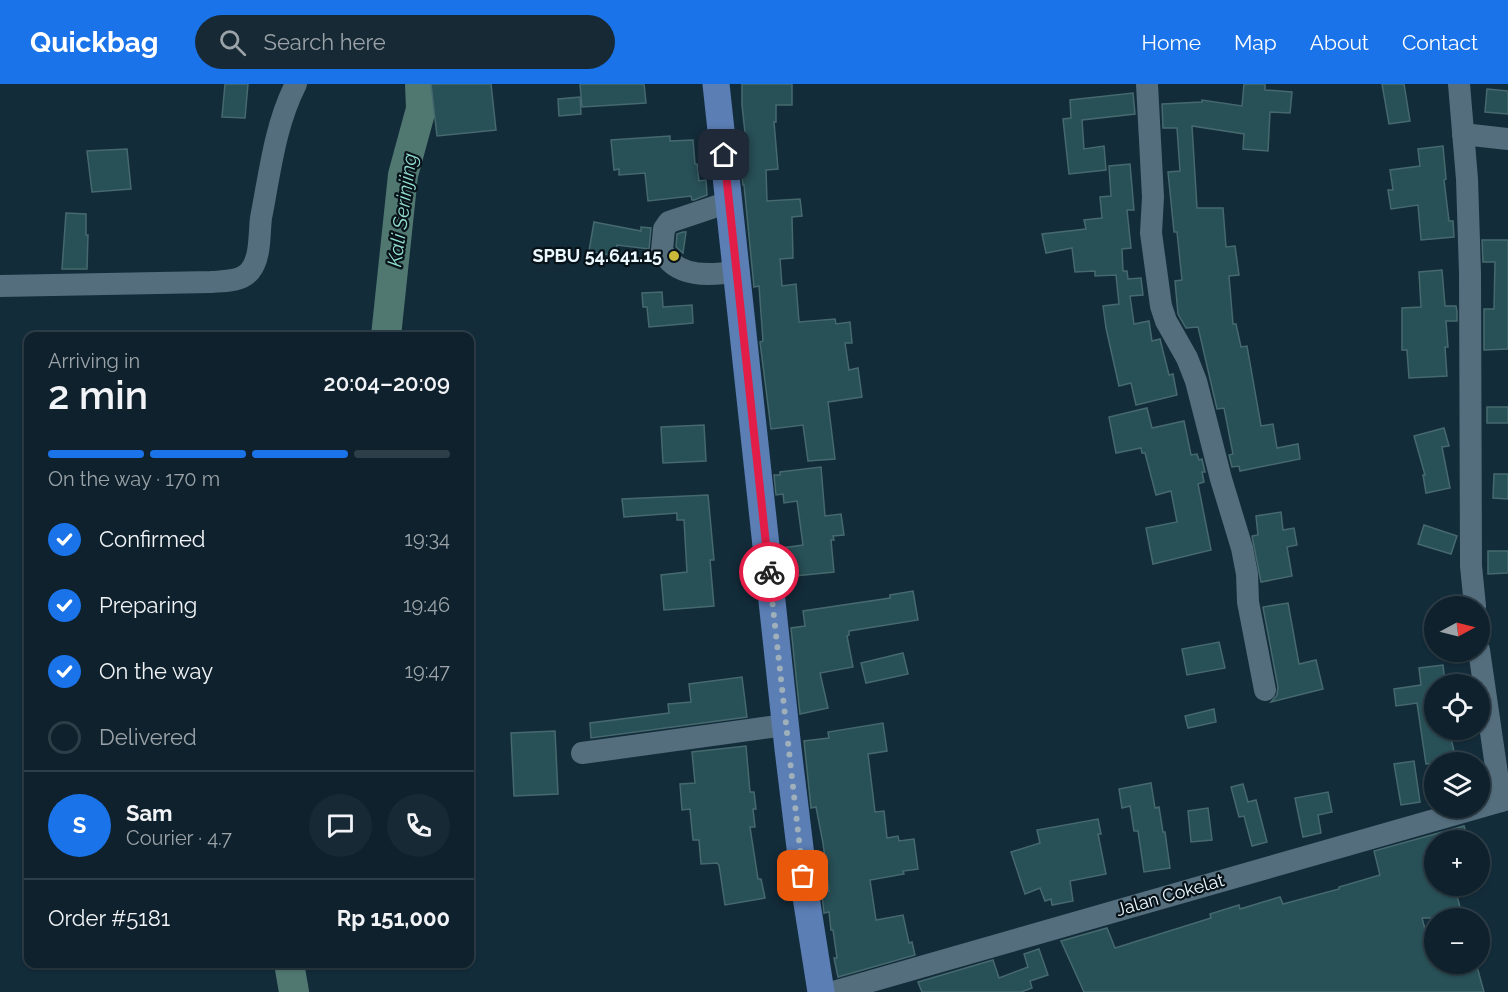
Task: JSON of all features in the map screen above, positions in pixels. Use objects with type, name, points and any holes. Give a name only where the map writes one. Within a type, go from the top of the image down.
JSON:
[{"type":"main road","points":[[716,84],[785,725],[806,897],[821,992]]},
{"type":"street","points":[[0,286],[211,282],[236,279],[246,274],[256,260],[278,135],[285,106],[296,84]]},
{"type":"street","points":[[1147,84],[1153,197],[1151,233],[1161,306],[1166,321],[1187,358],[1196,381],[1221,479],[1242,548],[1248,602],[1264,690]]},
{"type":"street","points":[[1459,84],[1467,179],[1470,273],[1471,566],[1474,596]]},
{"type":"street","points":[[1463,134],[1508,139]]},
{"type":"street","points":[[729,202],[669,222],[664,229],[662,250],[669,261],[685,270],[713,275],[736,271]]},
{"type":"street","points":[[1481,662],[1504,800]]},
{"type":"street","points":[[582,753],[785,725]]},
{"type":"street","name":"Jalan Cokelat","points":[[833,992],[1504,800]]},
{"type":"building","points":[[225,84],[248,84],[245,118],[222,117]]},
{"type":"building","points":[[431,84],[491,84],[496,130],[437,136]]},
{"type":"building","points":[[580,84],[644,84],[646,103],[582,107]]},
{"type":"building","points":[[742,84],[792,84],[792,105],[776,105],[776,122],[774,122],[778,169],[766,170],[767,201],[800,199],[802,216],[792,217],[793,258],[780,259],[782,286],[796,284],[799,322],[835,319],[836,324],[850,322],[852,343],[845,343],[849,370],[858,368],[862,397],[828,402],[835,459],[808,461],[803,425],[771,429],[760,342],[763,341],[759,286],[754,287],[740,160],[748,160]]},
{"type":"building","points":[[1244,84],[1265,84],[1265,90],[1292,92],[1290,113],[1270,112],[1268,151],[1243,149],[1244,134],[1192,126],[1197,208],[1223,208],[1226,247],[1235,246],[1239,275],[1229,276],[1233,324],[1236,324],[1241,347],[1247,346],[1261,426],[1273,424],[1277,448],[1298,444],[1300,459],[1240,471],[1239,466],[1232,467],[1229,455],[1233,454],[1224,408],[1217,409],[1198,327],[1186,328],[1178,314],[1175,281],[1182,280],[1168,172],[1180,171],[1177,128],[1163,128],[1162,104],[1202,102],[1202,100],[1242,106]]},
{"type":"building","points":[[1382,84],[1404,84],[1410,121],[1389,124]]},
{"type":"building","points":[[1487,89],[1508,91],[1508,114],[1485,112]]},
{"type":"building","points":[[1133,93],[1135,114],[1082,120],[1084,149],[1104,146],[1106,170],[1069,174],[1063,119],[1071,118],[1070,100]]},
{"type":"building","points":[[580,97],[581,114],[559,116],[558,99]]},
{"type":"building","points":[[670,136],[670,141],[693,140],[699,181],[706,180],[707,195],[694,200],[691,196],[648,201],[645,173],[619,175],[619,169],[614,170],[611,140]]},
{"type":"building","points":[[1443,146],[1446,179],[1444,180],[1449,221],[1453,221],[1454,237],[1421,240],[1418,205],[1391,209],[1388,190],[1393,190],[1390,170],[1420,166],[1418,149]]},
{"type":"building","points":[[127,149],[131,189],[92,192],[87,151]]},
{"type":"building","points":[[1130,164],[1134,210],[1127,210],[1131,248],[1122,249],[1123,271],[1127,271],[1128,279],[1141,278],[1143,295],[1130,296],[1134,324],[1149,321],[1152,341],[1160,339],[1169,375],[1173,374],[1177,395],[1136,405],[1131,383],[1119,386],[1106,328],[1103,306],[1119,304],[1116,275],[1095,276],[1095,271],[1075,272],[1072,248],[1046,253],[1042,234],[1086,229],[1084,220],[1102,218],[1100,197],[1111,196],[1109,166]]},
{"type":"building","points":[[66,213],[86,214],[87,269],[62,269]]},
{"type":"building","points":[[594,222],[641,231],[641,227],[651,228],[649,249],[617,245],[615,256],[589,251]]},
{"type":"building","points":[[686,232],[683,253],[676,247],[677,234]]},
{"type":"building","points":[[1482,240],[1508,240],[1508,349],[1484,350],[1484,309],[1494,309],[1495,262],[1483,262]]},
{"type":"building","points":[[1442,270],[1445,306],[1456,306],[1457,311],[1457,321],[1446,321],[1447,376],[1409,378],[1407,350],[1402,350],[1402,308],[1421,307],[1419,272]]},
{"type":"building","points":[[662,292],[663,307],[692,305],[693,323],[649,327],[647,307],[643,307],[642,293]]},
{"type":"building","points":[[1487,407],[1508,407],[1508,423],[1487,423]]},
{"type":"building","points":[[1147,408],[1152,428],[1184,421],[1191,455],[1197,454],[1199,460],[1202,459],[1205,472],[1202,472],[1204,482],[1198,484],[1211,550],[1153,564],[1146,528],[1177,522],[1171,491],[1156,495],[1145,453],[1142,453],[1141,448],[1116,453],[1109,417]]},
{"type":"building","points":[[704,425],[706,461],[663,463],[661,427]]},
{"type":"building","points":[[1444,428],[1449,446],[1442,447],[1450,488],[1426,493],[1423,475],[1425,475],[1414,436]]},
{"type":"building","points":[[821,467],[825,516],[841,514],[844,535],[833,536],[834,540],[831,540],[834,572],[795,576],[794,562],[784,563],[782,548],[803,545],[797,501],[784,503],[783,494],[776,495],[774,475],[780,475],[780,472]]},
{"type":"building","points":[[1494,474],[1508,474],[1508,499],[1493,498]]},
{"type":"building","points":[[708,495],[714,560],[710,560],[714,606],[664,610],[661,575],[687,572],[684,520],[677,520],[677,513],[624,517],[622,499]]},
{"type":"building","points":[[1281,512],[1283,530],[1294,528],[1297,545],[1287,547],[1292,576],[1261,582],[1252,536],[1258,535],[1256,516]]},
{"type":"building","points":[[1424,525],[1457,536],[1451,554],[1418,544]]},
{"type":"building","points":[[1488,551],[1508,551],[1508,573],[1488,574]]},
{"type":"building","points":[[913,591],[918,620],[849,631],[847,636],[853,667],[820,673],[828,708],[800,714],[791,628],[805,626],[803,611],[890,598],[890,595]]},
{"type":"building","points":[[1288,603],[1299,664],[1316,660],[1323,689],[1271,702],[1277,695],[1278,687],[1263,607]]},
{"type":"building","points":[[1219,642],[1225,668],[1187,675],[1182,649]]},
{"type":"building","points":[[903,653],[908,674],[866,683],[861,663]]},
{"type":"building","points":[[1443,665],[1444,674],[1424,674],[1424,740],[1451,740],[1454,752],[1424,752],[1417,703],[1396,706],[1394,689],[1421,685],[1419,668]]},
{"type":"building","points":[[742,677],[747,717],[591,738],[590,723],[669,713],[668,704],[691,702],[689,684]]},
{"type":"building","points":[[1214,709],[1216,722],[1188,728],[1185,716]]},
{"type":"building","points":[[883,723],[887,751],[868,754],[875,812],[884,811],[887,838],[898,836],[899,841],[914,839],[918,869],[870,880],[876,920],[903,915],[909,943],[912,942],[915,955],[838,977],[834,958],[837,958],[833,930],[831,930],[829,912],[824,913],[821,892],[829,891],[816,807],[811,808],[804,741],[829,738],[828,732]]},
{"type":"building","points":[[555,731],[558,794],[514,796],[511,733]]},
{"type":"building","points":[[746,746],[750,792],[754,792],[756,809],[753,809],[755,827],[750,827],[758,879],[761,879],[765,898],[725,905],[719,865],[717,863],[701,864],[699,840],[693,840],[690,809],[682,810],[680,784],[695,783],[692,752]]},
{"type":"building","points":[[1414,761],[1420,802],[1401,805],[1394,764]]},
{"type":"building","points":[[1151,783],[1155,808],[1159,807],[1163,832],[1165,832],[1170,868],[1144,872],[1138,831],[1134,831],[1130,806],[1122,808],[1119,789]]},
{"type":"building","points":[[1243,784],[1248,802],[1256,800],[1267,842],[1252,846],[1244,816],[1239,817],[1231,787]]},
{"type":"building","points":[[1328,792],[1332,812],[1318,815],[1321,833],[1303,837],[1295,798]]},
{"type":"building","points":[[1208,808],[1212,840],[1191,842],[1188,811]]},
{"type":"building","points":[[1098,819],[1101,834],[1098,834],[1106,874],[1070,881],[1073,901],[1052,905],[1051,899],[1045,901],[1040,888],[1025,894],[1011,852],[1040,843],[1037,830]]},
{"type":"building","points":[[1464,826],[1465,830],[1450,830]]},
{"type":"building","points":[[1424,837],[1424,896],[1457,896],[1460,908],[1424,908],[1424,918],[1422,918],[1424,974],[1479,974],[1484,992],[1084,992],[1061,941],[1107,928],[1115,948],[1211,918],[1210,914],[1239,905],[1240,909],[1280,897],[1283,904],[1339,889],[1339,887],[1380,875],[1374,851]]},
{"type":"building","points":[[1039,949],[1048,975],[1030,981],[1032,988],[1021,992],[922,992],[918,982],[993,960],[999,978],[1028,967],[1024,954]]},
{"type":"waterway","name":"Kali Serinjing","points":[[386,332],[403,175],[421,109],[420,84]]},
{"type":"waterway","name":"Kali Serinjing","points":[[290,968],[294,992]]},
{"type":"way so far","points":[[769,572],[803,876]]},
{"type":"place","name":"SPBU 54.641.15","points":[[674,256]]},
{"type":"route","points":[[724,155],[769,572]]}]
